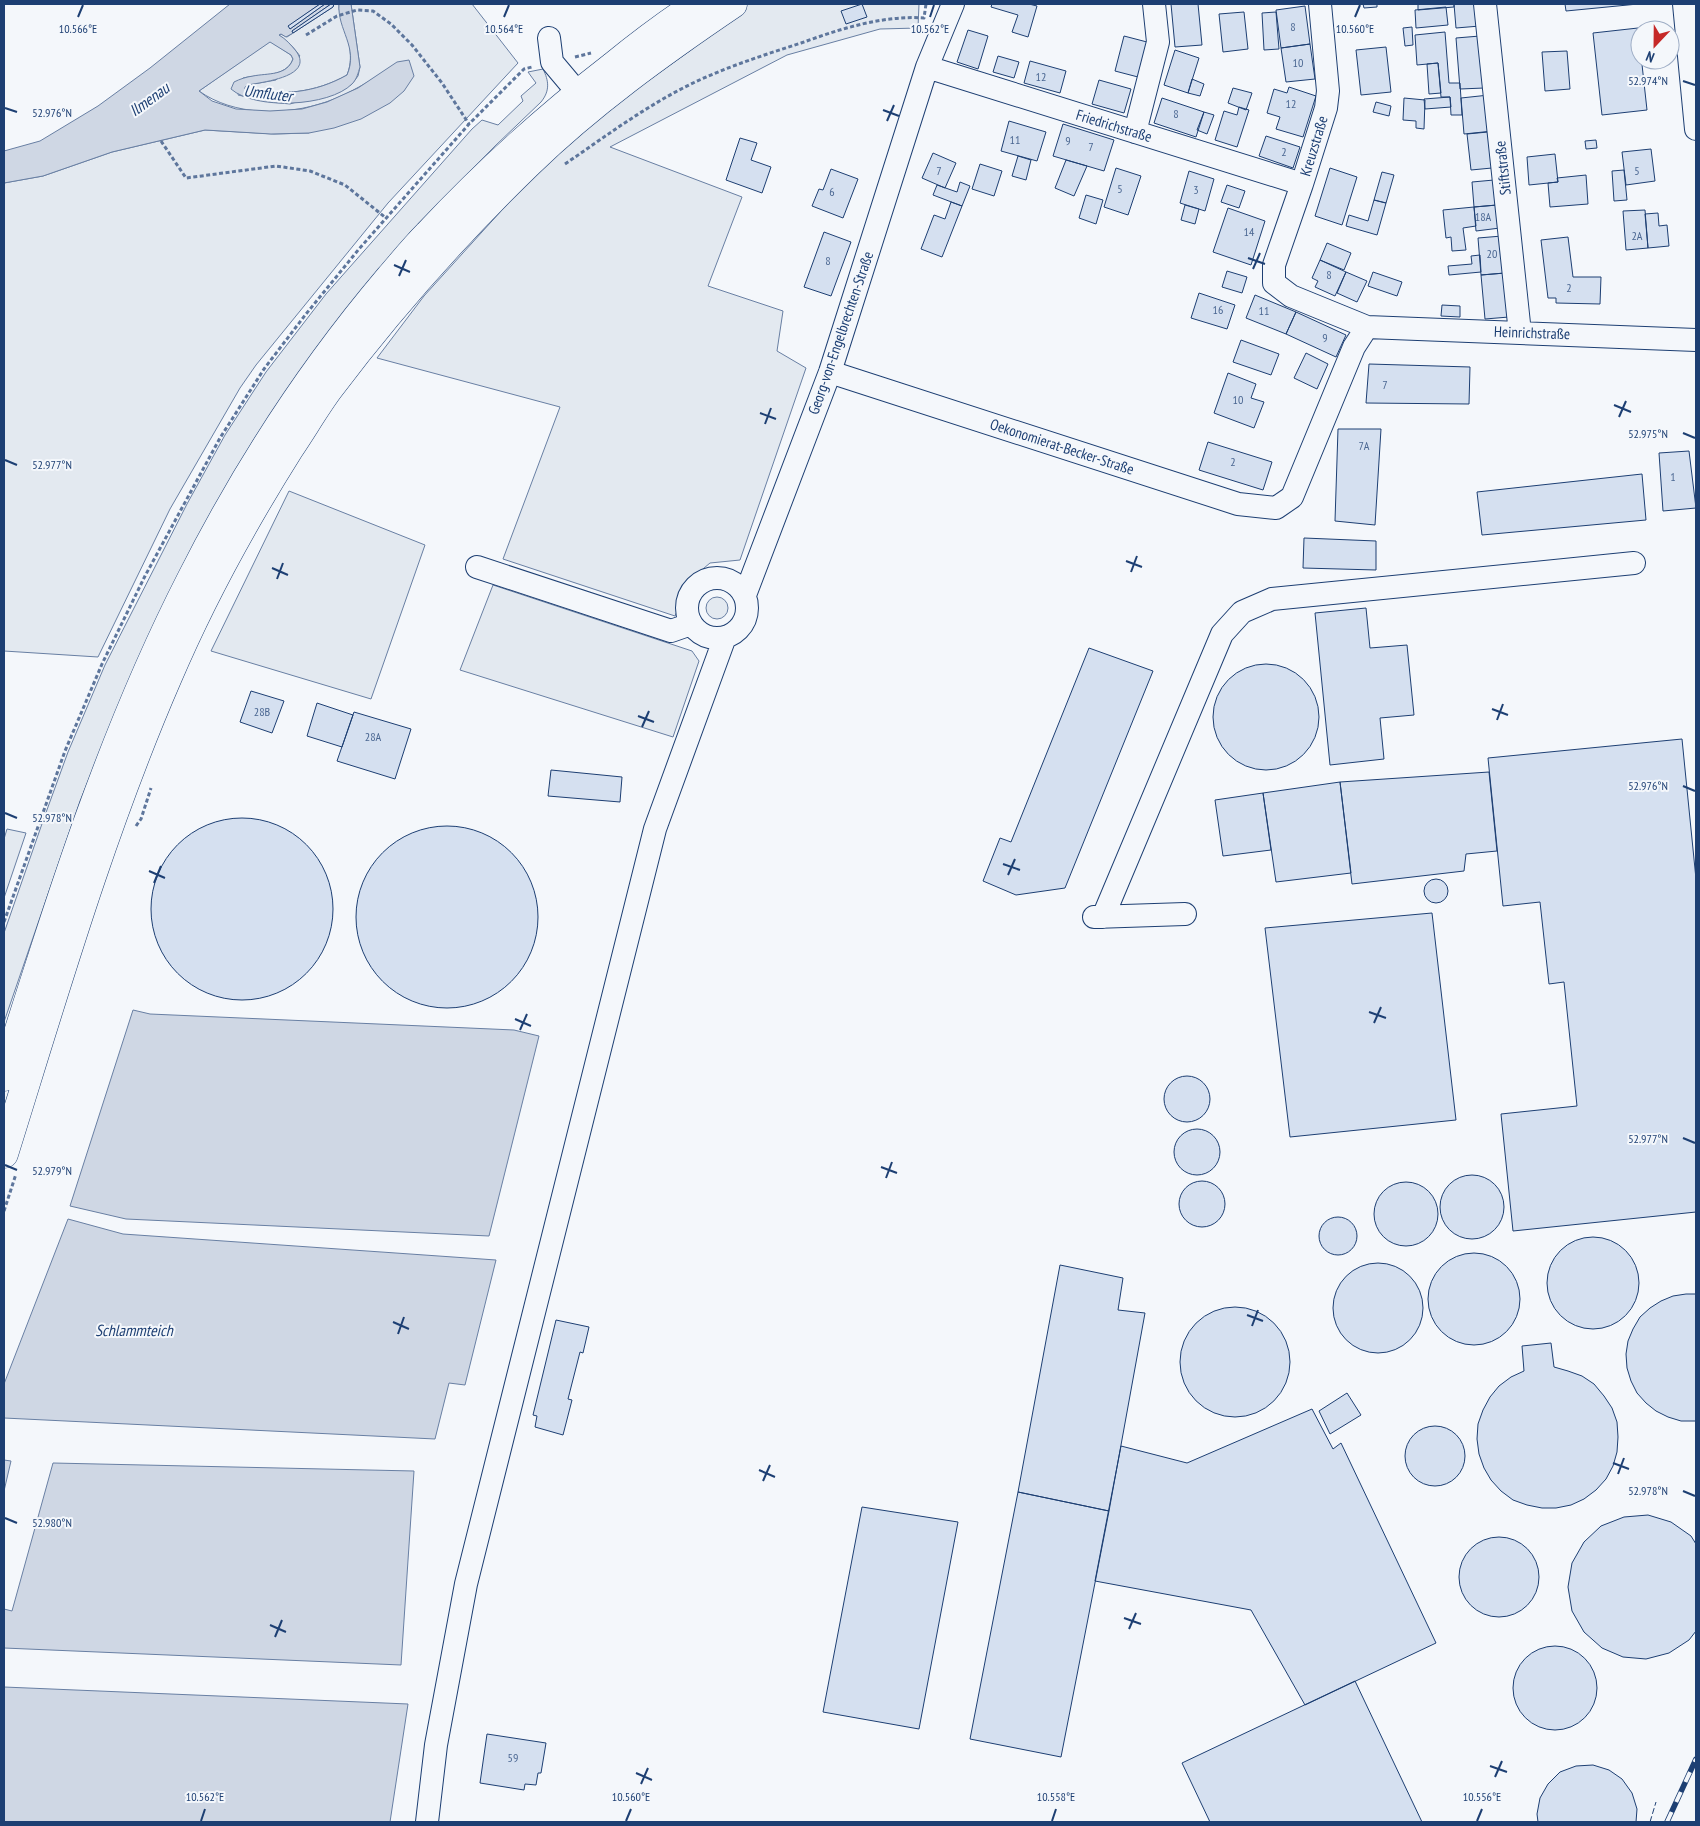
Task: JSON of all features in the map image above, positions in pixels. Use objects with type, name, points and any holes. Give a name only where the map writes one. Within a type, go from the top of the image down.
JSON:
[{"type":"main road","points":[[11,1160],[79,917],[133,763],[168,675],[209,588],[268,483],[326,393],[383,319],[446,248],[530,162],[585,101],[668,23],[697,4]]},
{"type":"main road","points":[[4,1077],[56,908],[116,748],[149,667],[190,579],[248,474],[309,381],[365,307],[427,235],[516,146],[732,4]]},
{"type":"street","name":"Georg-von-Engelbrechten-Straße","points":[[927,67],[938,15],[938,4]]},
{"type":"street","name":"Georg-von-Engelbrechten-Straße","points":[[725,637],[739,628],[745,620],[747,611],[745,595],[830,372],[927,67],[953,4]]},
{"type":"street","points":[[1135,132],[1158,42],[1154,4]]},
{"type":"street","name":"Kreuzstraße","points":[[1274,283],[1274,266],[1326,108],[1328,91],[1320,4]]},
{"type":"street","name":"Stiftstraße","points":[[1485,4],[1520,333]]},
{"type":"street","points":[[1684,4],[1696,129]]},
{"type":"street","points":[[548,38],[552,62],[585,101]]},
{"type":"street","name":"Friedrichstraße","points":[[927,67],[1302,184]]},
{"type":"street","name":"Heinrichstraße","points":[[1274,283],[1291,296],[1367,327],[1696,340]]},
{"type":"street","name":"Oekonomierat-Becker-Straße","points":[[830,372],[1238,504],[1276,508],[1292,497],[1354,347],[1367,327]]},
{"type":"street","points":[[1185,914],[1098,917],[1222,634],[1242,612],[1272,599],[1634,563]]},
{"type":"street","points":[[477,567],[671,631],[691,624]]},
{"type":"street","points":[[427,1822],[436,1745],[471,1565],[655,829],[725,637],[713,638],[697,631],[691,624],[686,607],[688,599],[692,590],[699,583],[714,577],[726,579],[738,586],[745,595]]},
{"type":"path","points":[[601,140],[690,84],[746,62],[822,36],[879,20],[924,18],[926,4]]},
{"type":"path","points":[[306,35],[337,16],[356,10],[373,11],[391,24],[412,45],[442,83],[469,124]]},
{"type":"path","points":[[161,141],[186,178],[276,166],[310,171],[345,185],[386,218]]},
{"type":"path","points":[[131,833],[141,819],[152,784]]},
{"type":"path","points":[[4,1211],[11,1160]]},
{"type":"shaded area","points":[[334,4],[339,4],[349,42],[350,58],[347,75],[323,86],[298,91],[272,92],[245,89],[244,87],[248,85],[276,80],[300,56],[279,35],[287,37],[333,7]]},
{"type":"shaded area","points":[[351,4],[472,4],[518,63],[388,203],[256,365],[240,388],[170,509],[98,657],[4,651],[4,183],[43,176],[112,152],[205,130],[274,134],[309,133],[378,76],[346,94],[310,107],[294,110],[260,111],[244,109],[213,99],[199,91],[270,41],[291,55],[293,59],[290,65],[272,74],[243,78],[238,95],[290,104],[351,85],[358,76],[360,67]]},
{"type":"shaded area","points":[[746,4],[919,4],[918,28],[880,29],[787,55],[610,147],[742,197],[708,286],[783,311],[777,351],[806,368],[740,560],[710,563],[691,579],[675,616],[503,559],[560,407],[377,358],[424,296],[530,179],[617,103],[691,50]]},
{"type":"shaded area","points":[[543,69],[548,86],[541,102],[412,230],[302,368],[253,441],[184,563],[121,701],[80,801],[4,1022],[4,933],[68,752],[105,665],[187,504],[225,435],[266,372],[326,294],[472,129],[482,120],[498,125],[523,101],[521,96],[536,83],[528,72]]},
{"type":"shaded area","points":[[289,491],[425,545],[371,699],[211,651]]},
{"type":"shaded area","points":[[493,585],[692,651],[699,661],[673,737],[460,670]]},
{"type":"shaded area","points":[[713,597],[721,597],[728,604],[728,612],[721,619],[713,619],[706,612],[706,604]]},
{"type":"shaded area","points":[[7,829],[26,833],[4,898],[4,839]]},
{"type":"water","points":[[230,4],[320,4],[289,26],[290,29],[325,4],[331,4],[292,31],[293,33],[286,37],[281,34],[279,35],[296,51],[300,60],[298,67],[293,72],[274,80],[248,85],[245,89],[272,92],[298,91],[323,86],[347,75],[351,56],[341,22],[339,4],[351,4],[360,67],[354,82],[341,92],[310,101],[274,103],[242,96],[231,89],[234,82],[250,76],[276,73],[282,71],[290,64],[293,59],[291,55],[270,42],[199,91],[212,101],[236,109],[270,111],[302,109],[327,102],[358,88],[397,62],[409,60],[414,76],[404,91],[390,103],[361,119],[334,128],[309,133],[271,134],[205,130],[112,152],[43,176],[4,183],[4,151],[40,141],[98,106],[150,68]]},
{"type":"water","points":[[133,1010],[150,1014],[514,1030],[539,1036],[489,1236],[126,1219],[70,1206]]},
{"type":"water","name":"Schlammteich","points":[[68,1219],[123,1234],[496,1260],[465,1385],[449,1383],[435,1439],[4,1418],[4,1384]]},
{"type":"water","points":[[4,1460],[11,1461],[4,1491]]},
{"type":"water","points":[[53,1463],[414,1471],[401,1665],[4,1648],[4,1609],[12,1611]]},
{"type":"water","points":[[4,1687],[408,1704],[390,1822],[4,1822]]},
{"type":"building","points":[[320,4],[325,4],[290,29],[288,26]]},
{"type":"building","points":[[331,4],[334,4],[333,7],[293,33],[292,31]]},
{"type":"building","points":[[862,4],[867,17],[846,24],[841,11]]},
{"type":"building","points":[[992,4],[1029,4],[1037,6],[1028,37],[1012,32],[1018,15],[991,7]]},
{"type":"building","points":[[1171,4],[1198,4],[1202,45],[1175,47]]},
{"type":"building","points":[[1363,4],[1377,4],[1377,7],[1364,8]]},
{"type":"building","points":[[1418,4],[1454,4],[1454,7],[1418,10]]},
{"type":"building","points":[[1454,4],[1478,4],[1480,26],[1456,28]]},
{"type":"building","points":[[1565,4],[1638,4],[1566,11]]},
{"type":"building","points":[[1305,6],[1310,44],[1281,48],[1276,10]]},
{"type":"building","points":[[1446,7],[1448,25],[1416,28],[1415,10]]},
{"type":"building","points":[[1244,12],[1248,49],[1223,52],[1219,14]]},
{"type":"building","points":[[1276,12],[1279,49],[1264,50],[1262,13]]},
{"type":"building","points":[[1412,27],[1413,45],[1405,46],[1403,28]]},
{"type":"building","points":[[1630,29],[1630,70],[1643,70],[1647,110],[1602,115],[1593,33]]},
{"type":"building","points":[[968,30],[988,36],[978,69],[957,62]]},
{"type":"building","points":[[1445,32],[1449,83],[1460,83],[1462,115],[1451,115],[1450,97],[1441,97],[1438,63],[1417,65],[1415,35]]},
{"type":"building","points":[[1124,36],[1147,42],[1138,77],[1115,71]]},
{"type":"building","points":[[1480,36],[1484,88],[1460,89],[1456,38]]},
{"type":"building","points":[[1310,44],[1315,79],[1286,82],[1281,48]]},
{"type":"building","points":[[1386,47],[1391,92],[1361,95],[1356,50]]},
{"type":"building","points":[[1175,50],[1199,58],[1188,93],[1164,85]]},
{"type":"building","points":[[1567,51],[1570,89],[1545,91],[1542,52]]},
{"type":"building","points":[[998,56],[1019,62],[1014,78],[993,72]]},
{"type":"building","points":[[1030,61],[1066,71],[1060,93],[1024,83]]},
{"type":"building","points":[[1438,63],[1441,93],[1429,94],[1427,64]]},
{"type":"building","points":[[1192,79],[1204,84],[1200,96],[1188,93]]},
{"type":"building","points":[[1099,80],[1131,89],[1124,113],[1092,104]]},
{"type":"building","points":[[1289,87],[1316,96],[1303,137],[1276,129],[1280,117],[1267,113],[1274,89],[1287,93]]},
{"type":"building","points":[[1233,88],[1252,93],[1246,110],[1228,103]]},
{"type":"building","points":[[1489,95],[1493,131],[1464,134],[1461,98]]},
{"type":"building","points":[[1450,97],[1451,107],[1425,109],[1424,99]]},
{"type":"building","points":[[1162,98],[1204,112],[1196,137],[1154,123]]},
{"type":"building","points":[[1404,98],[1425,100],[1424,129],[1416,128],[1416,121],[1403,120]]},
{"type":"building","points":[[1376,102],[1391,106],[1389,116],[1373,112]]},
{"type":"building","points":[[1239,107],[1249,110],[1237,147],[1215,140],[1224,111],[1237,115]]},
{"type":"building","points":[[1204,112],[1214,115],[1207,134],[1197,130]]},
{"type":"building","points":[[1009,121],[1046,132],[1037,161],[1001,151]]},
{"type":"building","points":[[1063,124],[1114,140],[1104,171],[1053,156]]},
{"type":"building","points":[[1488,132],[1492,168],[1471,170],[1467,134]]},
{"type":"building","points":[[1266,136],[1300,147],[1293,168],[1259,156]]},
{"type":"building","points":[[740,138],[757,143],[751,160],[771,167],[762,193],[726,180]]},
{"type":"building","points":[[1596,140],[1597,148],[1586,149],[1585,141]]},
{"type":"building","points":[[1651,149],[1655,181],[1626,185],[1622,152]]},
{"type":"building","points":[[933,153],[956,163],[945,188],[922,178]]},
{"type":"building","points":[[1555,154],[1558,182],[1529,185],[1527,157]]},
{"type":"building","points":[[1018,156],[1031,160],[1026,180],[1012,176]]},
{"type":"building","points":[[1066,160],[1087,166],[1074,196],[1055,188]]},
{"type":"building","points":[[980,164],[1002,171],[994,196],[972,189]]},
{"type":"building","points":[[1116,168],[1141,176],[1128,215],[1104,207]]},
{"type":"building","points":[[1330,168],[1357,177],[1342,225],[1315,216]]},
{"type":"building","points":[[831,169],[858,179],[843,218],[812,206],[819,189],[823,190]]},
{"type":"building","points":[[1624,170],[1627,200],[1614,201],[1612,171]]},
{"type":"building","points":[[1189,171],[1214,179],[1205,211],[1180,203]]},
{"type":"building","points":[[1382,172],[1394,175],[1386,203],[1374,200]]},
{"type":"building","points":[[1586,175],[1588,204],[1550,207],[1548,183],[1558,182],[1557,178]]},
{"type":"building","points":[[1494,180],[1497,205],[1474,207],[1472,182]]},
{"type":"building","points":[[960,182],[970,186],[962,206],[933,195],[937,185],[957,192]]},
{"type":"building","points":[[1227,185],[1245,191],[1239,208],[1221,202]]},
{"type":"building","points":[[1086,195],[1103,200],[1096,224],[1079,218]]},
{"type":"building","points":[[1374,200],[1386,203],[1377,235],[1346,226],[1349,215],[1368,221]]},
{"type":"building","points":[[951,202],[962,206],[942,257],[921,249],[934,215],[945,219]]},
{"type":"building","points":[[1185,205],[1199,209],[1195,224],[1181,220]]},
{"type":"building","points":[[1497,205],[1500,228],[1476,231],[1474,207]]},
{"type":"building","points":[[1474,207],[1476,226],[1463,228],[1466,250],[1452,251],[1451,237],[1446,238],[1443,210]]},
{"type":"building","points":[[1228,208],[1265,221],[1251,265],[1213,252]]},
{"type":"building","points":[[1645,210],[1648,248],[1626,250],[1623,211]]},
{"type":"building","points":[[1658,213],[1659,226],[1667,225],[1669,246],[1648,248],[1645,214]]},
{"type":"building","points":[[824,232],[851,242],[831,296],[804,287]]},
{"type":"building","points":[[1502,236],[1505,273],[1481,275],[1478,238]]},
{"type":"building","points":[[1568,237],[1573,277],[1601,277],[1600,304],[1556,303],[1556,298],[1548,298],[1541,240]]},
{"type":"building","points":[[1327,243],[1351,253],[1344,270],[1320,260]]},
{"type":"building","points":[[1480,255],[1481,272],[1449,275],[1448,266],[1472,264],[1471,256]]},
{"type":"building","points":[[1320,260],[1346,272],[1335,296],[1315,287],[1318,281],[1312,278]]},
{"type":"building","points":[[1227,271],[1247,277],[1242,293],[1222,287]]},
{"type":"building","points":[[1346,272],[1367,281],[1357,302],[1337,293]]},
{"type":"building","points":[[1373,272],[1402,282],[1397,296],[1368,286]]},
{"type":"building","points":[[1505,273],[1509,317],[1485,319],[1481,275]]},
{"type":"building","points":[[1199,293],[1235,305],[1227,329],[1191,318]]},
{"type":"building","points":[[1255,295],[1296,312],[1286,334],[1246,318]]},
{"type":"building","points":[[1442,305],[1460,306],[1460,317],[1441,316]]},
{"type":"building","points":[[1296,312],[1346,335],[1336,357],[1286,334]]},
{"type":"building","points":[[1241,340],[1279,354],[1271,375],[1233,362]]},
{"type":"building","points":[[1306,353],[1328,364],[1317,389],[1294,378]]},
{"type":"building","points":[[1369,364],[1470,367],[1469,404],[1366,403]]},
{"type":"building","points":[[1228,373],[1256,384],[1251,398],[1264,402],[1254,428],[1214,413]]},
{"type":"building","points":[[1338,429],[1381,429],[1375,525],[1335,521]]},
{"type":"building","points":[[1208,442],[1272,462],[1263,490],[1199,470]]},
{"type":"building","points":[[1689,451],[1696,508],[1663,511],[1659,453]]},
{"type":"building","points":[[1642,474],[1646,520],[1482,535],[1477,492]]},
{"type":"building","points":[[1304,538],[1376,541],[1376,570],[1303,568]]},
{"type":"building","points":[[1366,608],[1370,648],[1407,645],[1414,715],[1380,718],[1384,759],[1330,765],[1315,613]]},
{"type":"building","points":[[1089,648],[1153,671],[1065,888],[1016,895],[983,881],[1000,838],[1011,842]]},
{"type":"building","points":[[1266,664],[1286,668],[1303,680],[1315,697],[1319,717],[1315,737],[1303,754],[1286,766],[1266,770],[1246,766],[1229,754],[1217,737],[1213,717],[1217,697],[1229,680],[1246,668]]},
{"type":"building","points":[[251,691],[284,701],[272,733],[240,722]]},
{"type":"building","points":[[317,703],[353,715],[342,747],[307,736]]},
{"type":"building","points":[[354,712],[411,729],[395,779],[337,761]]},
{"type":"building","points":[[1682,739],[1696,879],[1696,1212],[1513,1231],[1501,1114],[1577,1106],[1564,982],[1549,984],[1540,902],[1503,906],[1488,758]]},
{"type":"building","points":[[551,770],[622,777],[620,802],[548,796]]},
{"type":"building","points":[[1489,772],[1497,851],[1466,854],[1464,871],[1352,884],[1340,782]]},
{"type":"building","points":[[1340,782],[1351,873],[1276,882],[1263,793]]},
{"type":"building","points":[[1263,793],[1271,850],[1223,856],[1215,800]]},
{"type":"building","points":[[242,818],[260,820],[277,825],[292,833],[312,851],[326,874],[331,891],[333,909],[331,927],[326,944],[318,959],[300,979],[277,993],[260,998],[242,1000],[224,998],[207,993],[192,985],[172,967],[158,944],[153,927],[151,909],[153,891],[158,874],[166,859],[184,839],[207,825],[224,820]]},
{"type":"building","points":[[456,826],[482,833],[498,841],[517,859],[531,882],[538,908],[538,926],[531,952],[523,968],[505,987],[498,993],[473,1004],[456,1008],[438,1008],[412,1001],[396,993],[371,968],[363,952],[358,935],[356,908],[363,882],[371,866],[396,841],[412,833],[429,828]]},
{"type":"building","points":[[1436,879],[1445,882],[1448,891],[1445,900],[1436,903],[1427,900],[1424,891],[1427,882]]},
{"type":"building","points":[[1432,913],[1456,1120],[1290,1137],[1265,928]]},
{"type":"building","points":[[1192,1076],[1204,1082],[1209,1090],[1209,1108],[1204,1116],[1196,1121],[1182,1122],[1170,1116],[1165,1108],[1164,1094],[1170,1082],[1178,1077]]},
{"type":"building","points":[[1202,1129],[1214,1135],[1219,1143],[1219,1161],[1214,1169],[1206,1174],[1192,1175],[1180,1169],[1175,1161],[1174,1147],[1180,1135],[1188,1130]]},
{"type":"building","points":[[1472,1175],[1490,1181],[1498,1189],[1504,1207],[1498,1225],[1490,1233],[1472,1239],[1454,1233],[1446,1225],[1440,1207],[1446,1189],[1454,1181]]},
{"type":"building","points":[[1207,1181],[1219,1187],[1224,1195],[1224,1213],[1219,1221],[1211,1226],[1197,1227],[1185,1221],[1180,1213],[1179,1199],[1185,1187],[1193,1182]]},
{"type":"building","points":[[1406,1182],[1424,1188],[1432,1196],[1438,1214],[1432,1232],[1424,1240],[1406,1246],[1388,1240],[1380,1232],[1374,1214],[1380,1196],[1388,1188]]},
{"type":"building","points":[[1338,1217],[1351,1223],[1357,1236],[1351,1249],[1338,1255],[1325,1249],[1319,1236],[1325,1223]]},
{"type":"building","points":[[1593,1237],[1610,1241],[1625,1251],[1635,1266],[1639,1283],[1635,1300],[1625,1315],[1610,1325],[1593,1329],[1576,1325],[1561,1315],[1551,1300],[1547,1283],[1551,1266],[1561,1251],[1576,1241]]},
{"type":"building","points":[[1474,1253],[1491,1257],[1506,1267],[1516,1282],[1520,1299],[1516,1316],[1506,1331],[1491,1341],[1474,1345],[1457,1341],[1442,1331],[1432,1316],[1428,1299],[1432,1282],[1442,1267],[1457,1257]]},
{"type":"building","points":[[1369,1263],[1387,1263],[1403,1270],[1416,1283],[1423,1299],[1423,1317],[1416,1333],[1403,1346],[1387,1353],[1369,1353],[1353,1346],[1340,1333],[1333,1317],[1333,1299],[1340,1283],[1353,1270]]},
{"type":"building","points":[[1060,1265],[1123,1278],[1118,1310],[1145,1313],[1109,1511],[1018,1492]]},
{"type":"building","points":[[1696,1294],[1696,1421],[1681,1421],[1656,1411],[1637,1393],[1627,1368],[1626,1354],[1628,1341],[1640,1317],[1661,1301],[1673,1296]]},
{"type":"building","points":[[1235,1307],[1256,1311],[1274,1323],[1286,1341],[1290,1362],[1286,1383],[1274,1401],[1256,1413],[1235,1417],[1214,1413],[1196,1401],[1184,1383],[1180,1362],[1184,1341],[1196,1323],[1214,1311]]},
{"type":"building","points":[[556,1320],[589,1327],[583,1353],[580,1352],[568,1399],[572,1400],[563,1435],[535,1427],[537,1416],[533,1415]]},
{"type":"building","points":[[1551,1343],[1554,1367],[1582,1376],[1594,1384],[1604,1396],[1612,1408],[1617,1422],[1618,1437],[1617,1452],[1613,1466],[1606,1479],[1596,1490],[1584,1499],[1571,1505],[1542,1508],[1513,1500],[1501,1491],[1491,1480],[1484,1468],[1479,1454],[1477,1439],[1478,1424],[1490,1397],[1499,1386],[1511,1377],[1524,1371],[1522,1346]]},
{"type":"building","points":[[1347,1393],[1361,1415],[1330,1434],[1319,1411]]},
{"type":"building","points":[[1312,1409],[1333,1449],[1341,1443],[1436,1643],[1305,1705],[1251,1610],[1095,1581],[1121,1446],[1187,1463]]},
{"type":"building","points":[[1429,1426],[1441,1426],[1452,1431],[1460,1439],[1465,1450],[1463,1468],[1452,1481],[1441,1486],[1429,1486],[1418,1481],[1410,1473],[1405,1462],[1405,1450],[1410,1439],[1418,1431]]},
{"type":"building","points":[[1018,1492],[1109,1511],[1061,1757],[970,1739]]},
{"type":"building","points":[[862,1507],[958,1522],[919,1729],[823,1712]]},
{"type":"building","points":[[1648,1515],[1671,1522],[1691,1536],[1696,1544],[1696,1631],[1689,1640],[1669,1653],[1646,1659],[1623,1657],[1602,1648],[1584,1632],[1572,1611],[1568,1587],[1572,1563],[1584,1542],[1601,1526],[1624,1517]]},
{"type":"building","points":[[1499,1537],[1514,1540],[1527,1549],[1536,1562],[1539,1577],[1536,1592],[1527,1605],[1514,1614],[1499,1617],[1484,1614],[1471,1605],[1462,1592],[1459,1577],[1462,1562],[1471,1549],[1484,1540]]},
{"type":"building","points":[[1555,1646],[1571,1649],[1585,1658],[1594,1672],[1597,1688],[1594,1704],[1585,1718],[1571,1727],[1555,1730],[1539,1727],[1525,1718],[1516,1704],[1513,1688],[1516,1672],[1525,1658],[1539,1649]]},
{"type":"building","points":[[1355,1681],[1422,1822],[1210,1822],[1182,1763]]},
{"type":"building","points":[[487,1734],[546,1743],[541,1773],[538,1773],[536,1785],[525,1784],[524,1790],[480,1783]]},
{"type":"building","points":[[1593,1765],[1609,1770],[1622,1779],[1632,1793],[1637,1809],[1636,1822],[1538,1822],[1537,1814],[1540,1798],[1548,1784],[1560,1772],[1576,1766]]},
{"type":"railway","points":[[1667,1822],[1696,1759]]},
{"type":"fence","points":[[1650,1822],[1656,1802]]},
{"type":"water label","name":"Umfluter","points":[[268,93]]},
{"type":"water label","name":"Ilmenau","points":[[149,99]]}]
